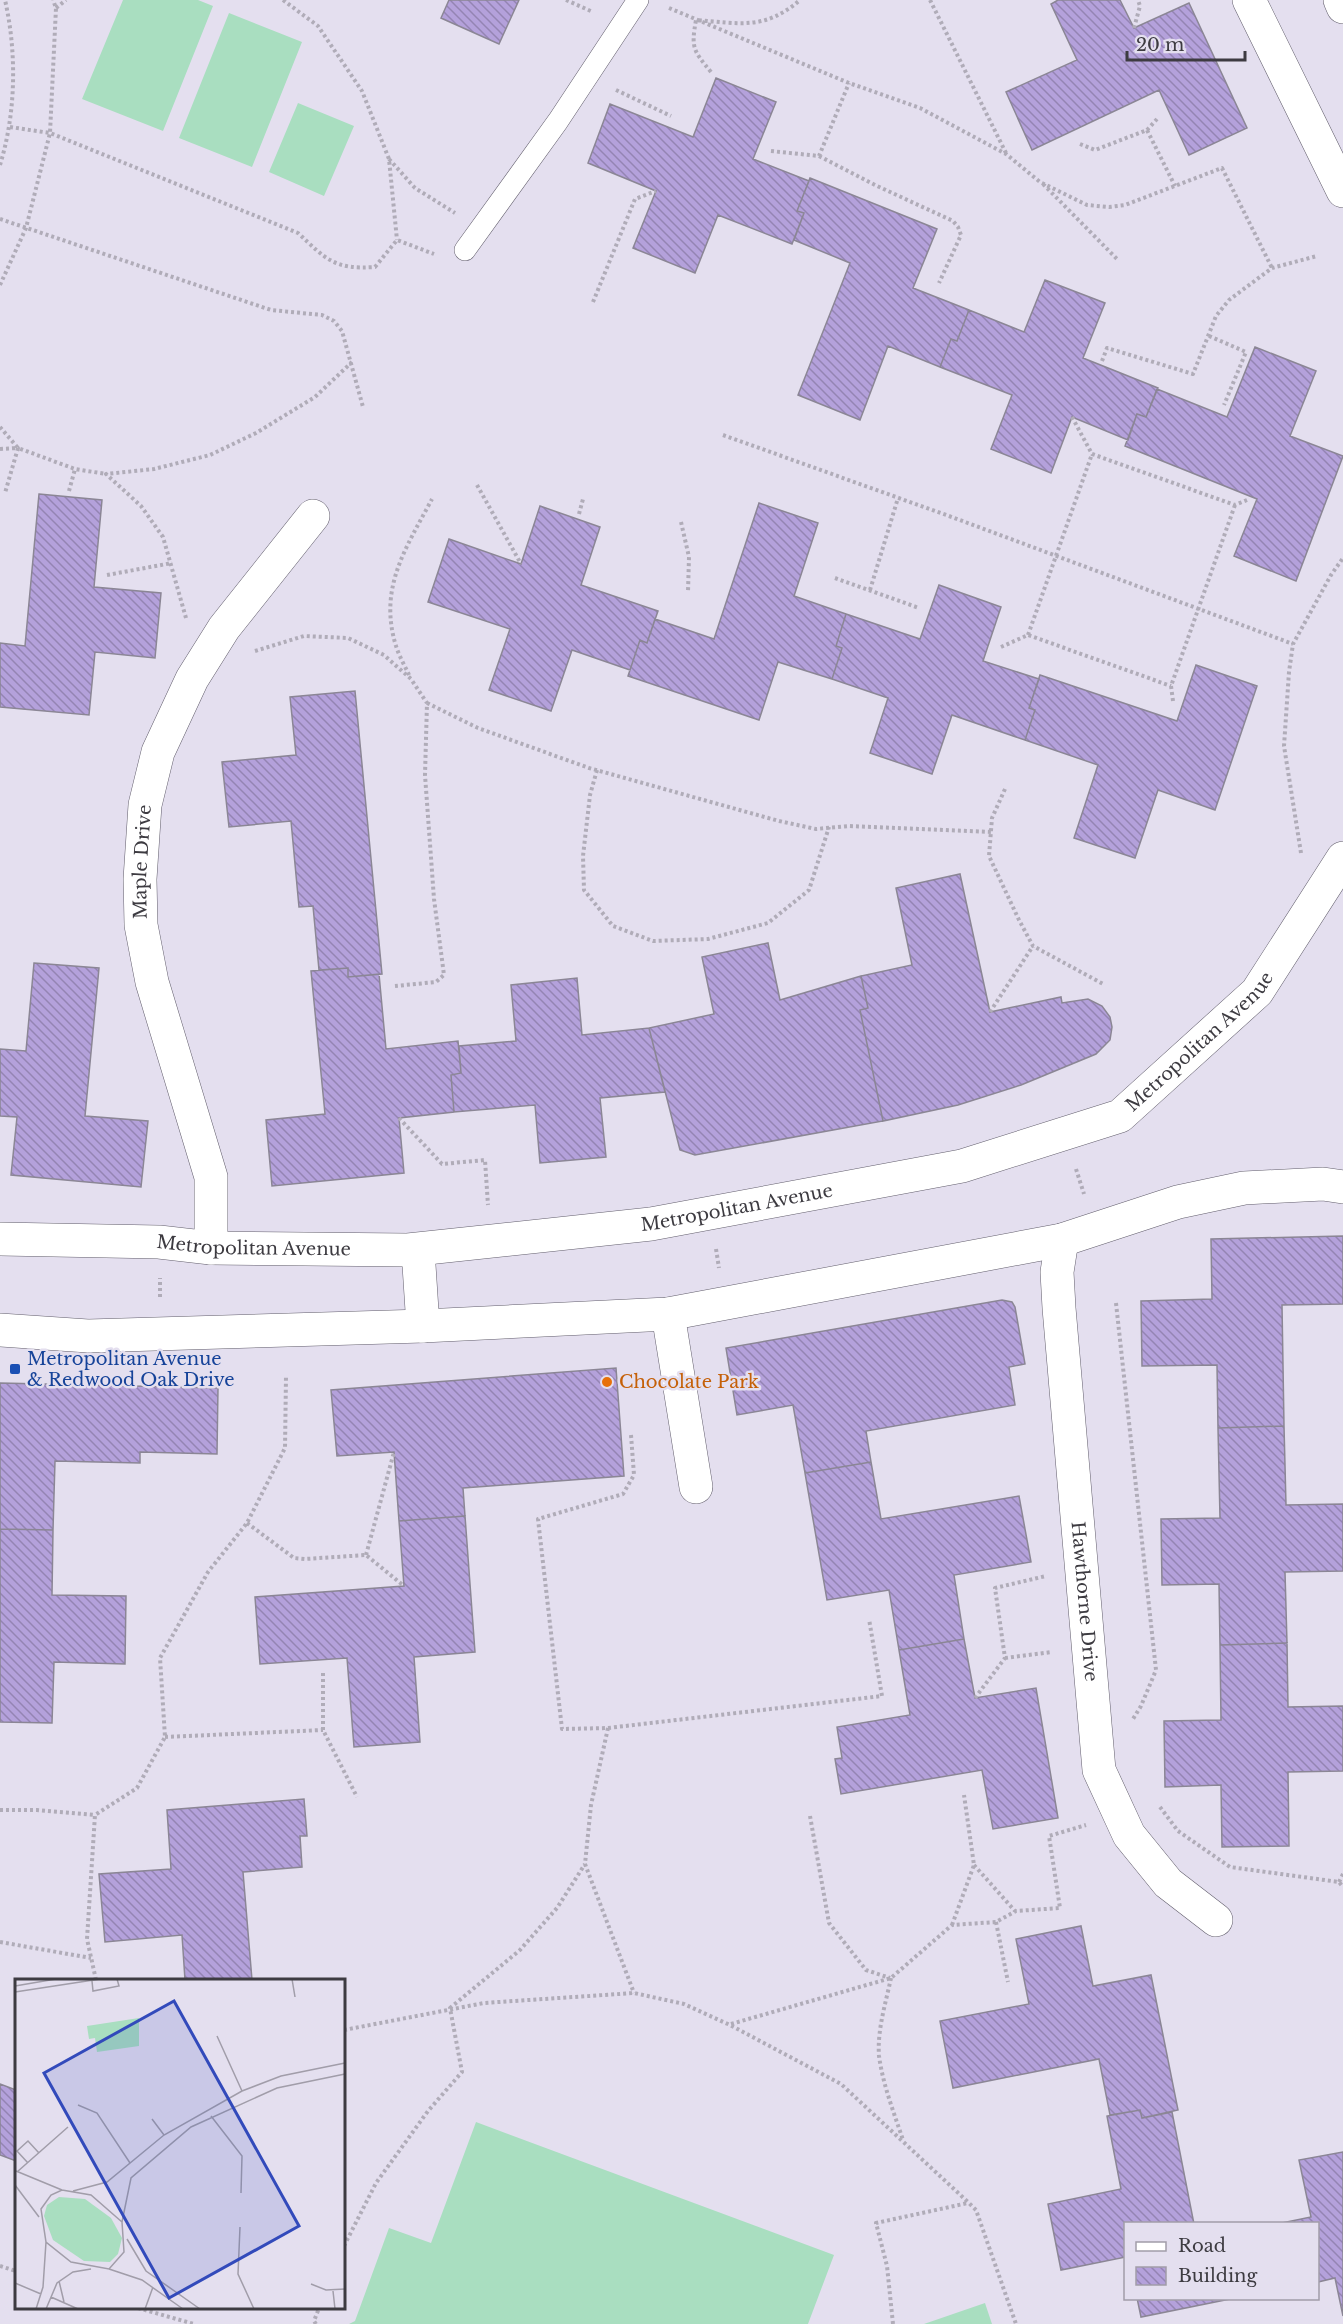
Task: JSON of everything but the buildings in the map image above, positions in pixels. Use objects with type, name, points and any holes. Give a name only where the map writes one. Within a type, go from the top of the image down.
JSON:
[{"type":"street","points":[[1249,0],[1343,191]]},
{"type":"street","points":[[1340,0],[1343,7]]},
{"type":"street","name":"Maple Drive","points":[[211,1248],[211,1177],[152,982],[141,925],[140,879],[145,805],[158,752],[192,679],[224,628],[313,516]]},
{"type":"street","name":"Metropolitan Avenue","points":[[0,1239],[159,1242],[211,1248],[418,1250],[651,1224],[962,1166],[1120,1116],[1257,992],[1343,858]]},
{"type":"street","points":[[0,1330],[88,1336],[423,1326],[668,1314],[1062,1240],[1178,1202],[1244,1188],[1323,1185],[1343,1187]]},
{"type":"street","name":"Hawthorne Drive","points":[[1062,1240],[1057,1272],[1059,1308],[1099,1770],[1129,1835],[1168,1883],[1216,1920]]},
{"type":"street","points":[[418,1250],[423,1326]]},
{"type":"street","points":[[668,1314],[696,1487]]},
{"type":"lane","points":[[465,250],[558,121],[638,0]]},
{"type":"path","points":[[0,165],[10,127],[10,22],[5,0]]},
{"type":"path","points":[[0,285],[26,228],[50,133],[56,8],[53,0]]},
{"type":"path","points":[[56,8],[66,0]]},
{"type":"path","points":[[10,127],[50,133],[298,232],[326,260],[354,268],[375,267],[397,240],[389,159],[362,91],[318,26],[283,0]]},
{"type":"path","points":[[696,20],[746,24],[772,20],[800,0]]},
{"type":"path","points":[[930,0],[1006,154]]},
{"type":"path","points":[[1134,28],[1140,6],[1138,0]]},
{"type":"path","points":[[668,8],[849,83],[920,108],[1006,154],[1040,182],[1117,259]]},
{"type":"path","points":[[696,20],[693,35],[694,52],[711,72]]},
{"type":"path","points":[[586,76],[671,116]]},
{"type":"path","points":[[819,156],[849,83]]},
{"type":"path","points":[[1080,144],[1095,150],[1147,130],[1157,119]]},
{"type":"path","points":[[1147,130],[1174,186]]},
{"type":"path","points":[[771,151],[819,156],[953,221],[961,235],[939,283]]},
{"type":"path","points":[[389,159],[415,188],[460,216],[487,220]]},
{"type":"path","points":[[1040,182],[1087,205],[1109,207],[1125,205],[1222,168],[1272,268]]},
{"type":"path","points":[[593,302],[635,199],[656,190]]},
{"type":"path","points":[[0,219],[272,310],[322,315],[334,321],[342,331],[363,407]]},
{"type":"path","points":[[397,240],[438,256]]},
{"type":"path","points":[[1102,361],[1107,348],[1193,374],[1216,316],[1229,300],[1272,268],[1317,256]]},
{"type":"path","points":[[1209,336],[1246,352],[1224,405]]},
{"type":"path","points":[[0,449],[18,448],[75,468],[106,474],[154,469],[210,455],[256,433],[315,397],[352,362]]},
{"type":"path","points":[[1072,417],[1092,454],[1235,505],[1247,500]]},
{"type":"path","points":[[0,427],[18,448]]},
{"type":"path","points":[[723,435],[1293,644]]},
{"type":"path","points":[[5,493],[18,448]]},
{"type":"path","points":[[1028,635],[1092,454]]},
{"type":"path","points":[[69,491],[75,468]]},
{"type":"path","points":[[106,474],[141,506],[163,537],[186,619]]},
{"type":"path","points":[[477,485],[521,564]]},
{"type":"path","points":[[870,590],[898,498]]},
{"type":"path","points":[[432,499],[402,554],[391,587],[390,617],[396,647],[411,679],[427,703],[478,728],[597,770],[779,821],[816,829],[849,826],[991,832]]},
{"type":"path","points":[[579,514],[583,499]]},
{"type":"path","points":[[1173,701],[1171,686],[1235,505]]},
{"type":"path","points":[[681,522],[689,557],[688,592]]},
{"type":"path","points":[[1301,853],[1284,746],[1293,644],[1331,574],[1343,558]]},
{"type":"path","points":[[107,575],[172,563]]},
{"type":"path","points":[[835,578],[919,608]]},
{"type":"path","points":[[1001,647],[1028,635],[1171,686]]},
{"type":"path","points":[[254,652],[304,636],[348,638],[384,655],[411,679]]},
{"type":"path","points":[[395,986],[436,982],[444,975],[434,898],[426,775],[427,703]]},
{"type":"path","points":[[597,770],[590,795],[583,856],[584,890],[613,926],[653,942],[708,939],[768,923],[809,890],[829,827]]},
{"type":"path","points":[[1005,789],[992,818],[989,856],[1033,946],[1105,985]]},
{"type":"path","points":[[990,1012],[1033,946]]},
{"type":"path","points":[[399,1118],[442,1164],[485,1160],[490,1241]]},
{"type":"path","points":[[1074,1164],[1084,1194]]},
{"type":"path","points":[[1116,1303],[1156,1670],[1141,1706],[1130,1723]]},
{"type":"path","points":[[0,1810],[37,1810],[95,1815],[137,1788],[165,1737],[160,1658],[208,1572],[247,1523],[285,1448],[286,1376]]},
{"type":"path","points":[[631,1435],[634,1474],[623,1494],[538,1519],[562,1729],[608,1728],[882,1696],[869,1618]]},
{"type":"path","points":[[366,1555],[393,1452]]},
{"type":"path","points":[[247,1523],[294,1558],[305,1560],[366,1555],[404,1586]]},
{"type":"path","points":[[975,1698],[1005,1658],[995,1588],[1051,1575]]},
{"type":"path","points":[[1005,1658],[1058,1651]]},
{"type":"path","points":[[323,1673],[323,1730],[357,1797]]},
{"type":"path","points":[[608,1728],[591,1805],[585,1864],[634,1993]]},
{"type":"path","points":[[165,1737],[323,1730]]},
{"type":"path","points":[[730,2025],[891,1978],[952,1925],[974,1865],[964,1794]]},
{"type":"path","points":[[1157,1803],[1178,1831],[1230,1868],[1338,1882],[1343,1887]]},
{"type":"path","points":[[95,1815],[87,1939],[96,1979]]},
{"type":"path","points":[[810,1816],[830,1923],[866,1970],[891,1978]]},
{"type":"path","points":[[952,1925],[996,1922],[1016,1911],[1060,1908],[1049,1836],[1086,1825]]},
{"type":"path","points":[[450,2008],[520,1950],[557,1908],[585,1864]]},
{"type":"path","points":[[974,1865],[1016,1911]]},
{"type":"path","points":[[1338,1882],[1343,1874]]},
{"type":"path","points":[[996,1922],[1008,1982]]},
{"type":"path","points":[[0,1942],[91,1958]]},
{"type":"path","points":[[891,1978],[882,2023],[879,2054],[886,2091],[904,2143]]},
{"type":"path","points":[[345,2030],[484,2003],[634,1993],[684,2004],[730,2025],[842,2084],[969,2203],[976,2210],[1016,2324]]},
{"type":"path","points":[[345,2244],[376,2183],[428,2111],[462,2072],[450,2008]]},
{"type":"path","points":[[893,2324],[887,2266],[876,2223],[969,2203]]},
{"type":"path","points":[[0,2266],[15,2271]]},
{"type":"path","points":[[145,2309],[194,2324]]},
{"type":"path","points":[[161,2309],[165,2315]]},
{"type":"path","points":[[316,2324],[314,2321],[318,2309]]},
{"type":"green space","points":[[123,0],[198,0],[213,6],[163,131],[82,99]]},
{"type":"green space","points":[[229,13],[302,42],[252,167],[179,138]]},
{"type":"green space","points":[[298,103],[354,126],[324,196],[269,172]]},
{"type":"green space","points":[[476,2122],[834,2255],[808,2324],[349,2324],[355,2321],[389,2228],[431,2243]]},
{"type":"green space","points":[[985,2303],[992,2324],[924,2324]]},
{"type":"place","name":"Metropolitan Avenue & Redwood Oak Drive","points":[[15,1369]]},
{"type":"place","name":"Chocolate Park","points":[[607,1382]]}]
